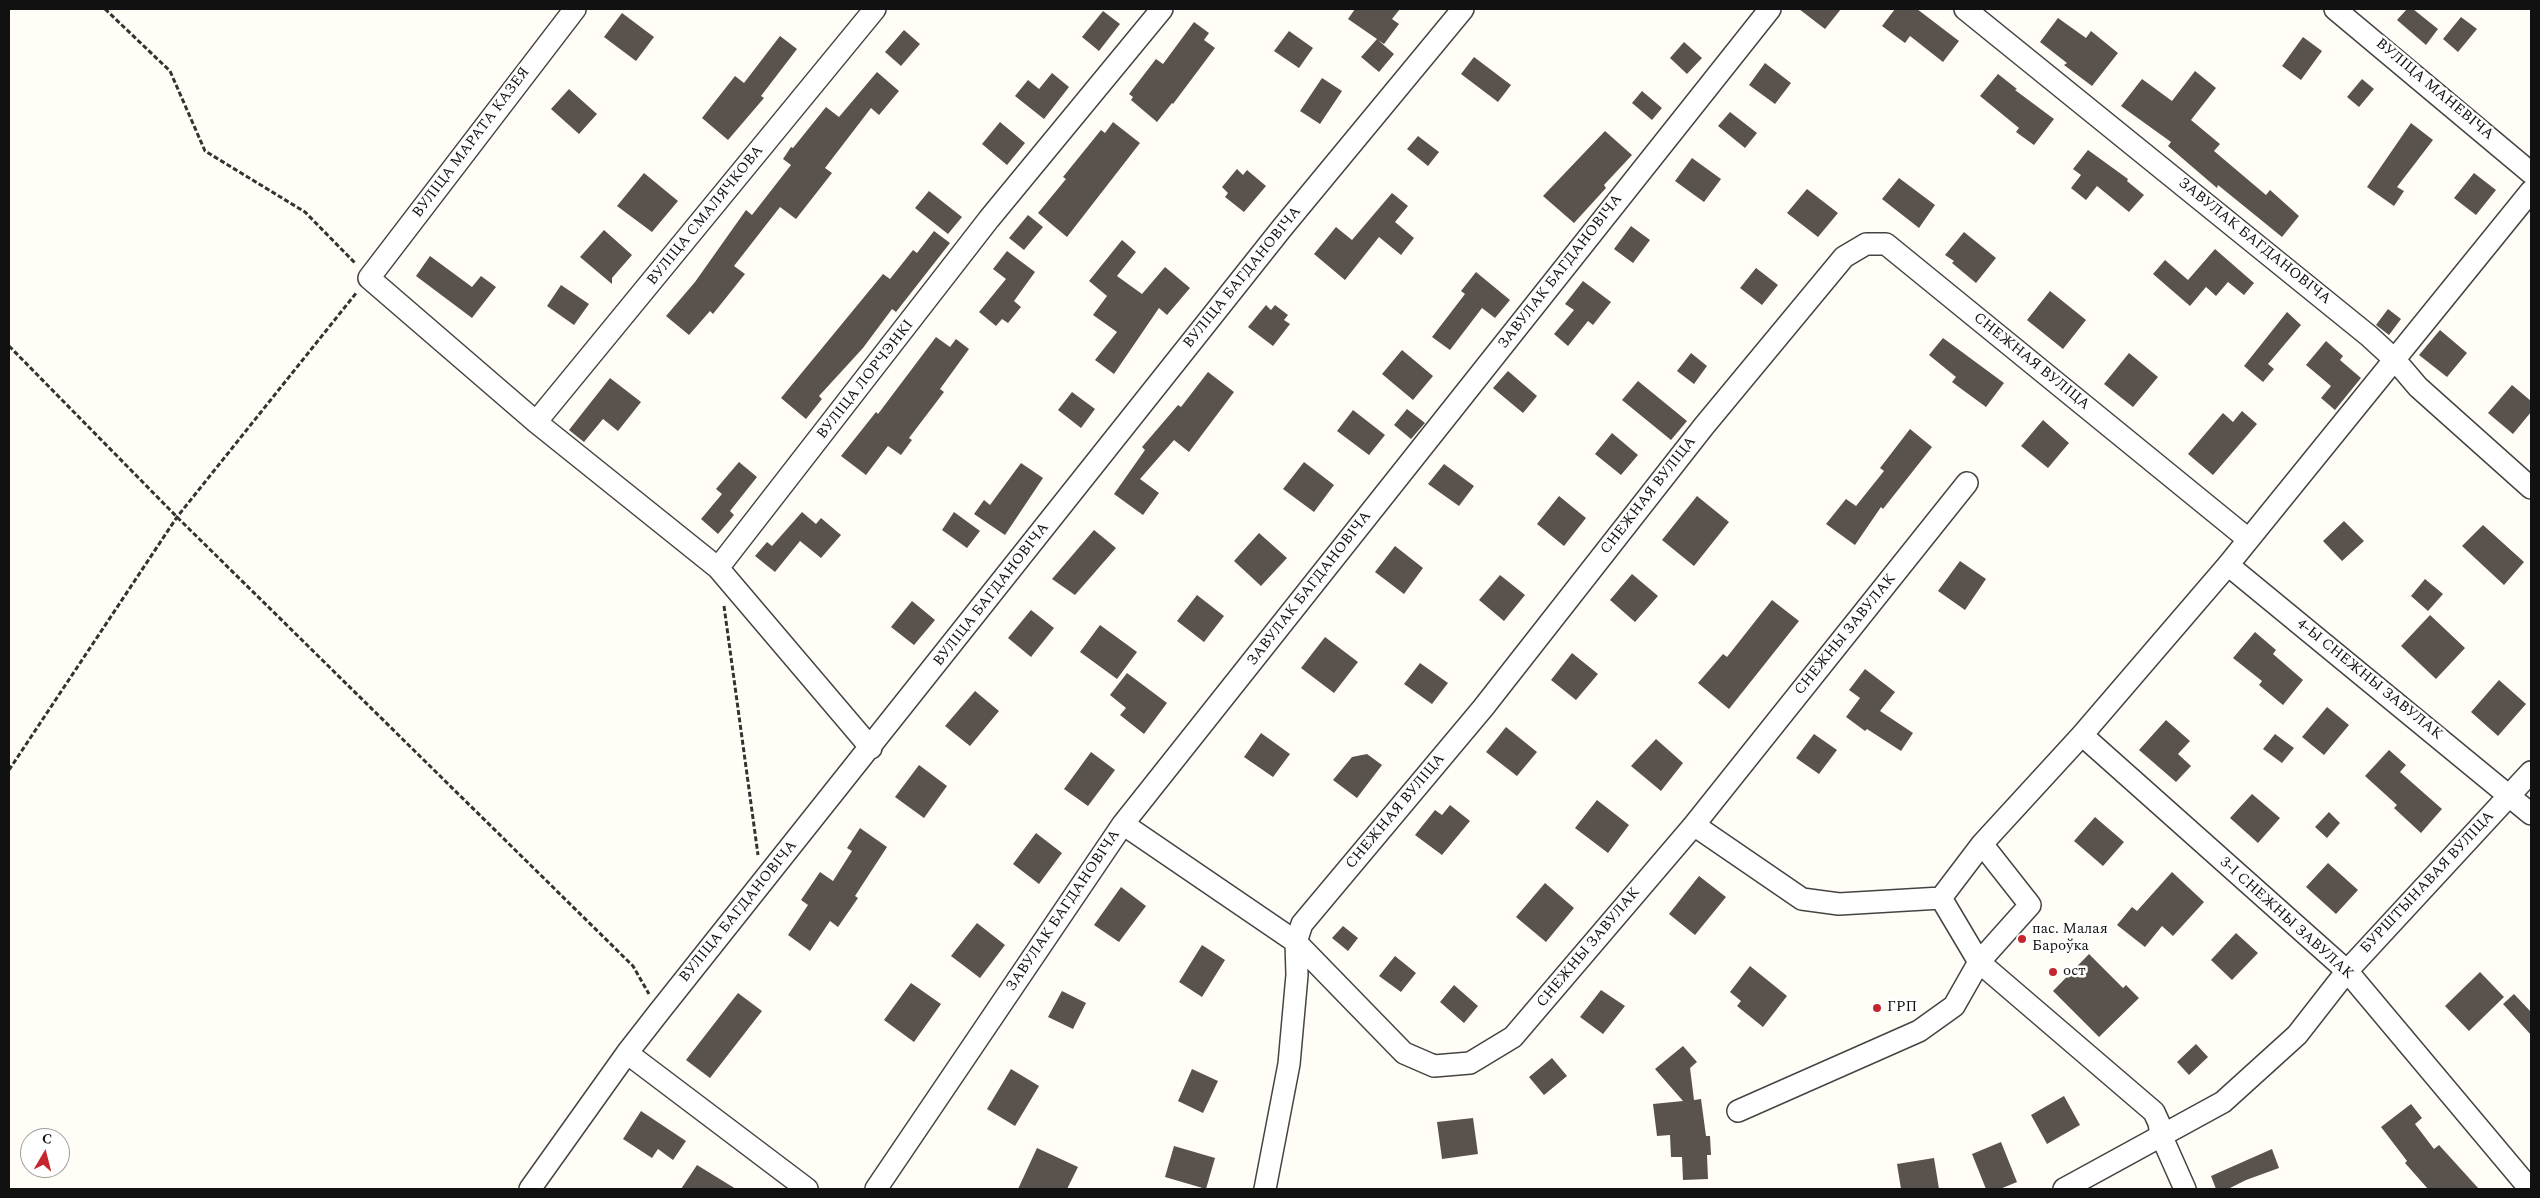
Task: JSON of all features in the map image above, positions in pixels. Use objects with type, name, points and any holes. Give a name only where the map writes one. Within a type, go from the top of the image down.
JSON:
[{"type":"street","name":"ВУЛІЦА МАРАТА КАЗЕЯ","points":[[369,278],[575,9]]},
{"type":"street","name":"ВУЛІЦА СМАЛЯЧКОВА","points":[[536,422],[875,9]]},
{"type":"street","name":"ВУЛІЦА ЛОРЧЭНКІ","points":[[718,568],[989,219],[1162,9]]},
{"type":"street","name":"ВУЛІЦА БАГДАНОВІЧА","points":[[530,1189],[658,1012],[771,873],[1276,236],[1463,9]]},
{"type":"street","name":"ЗАВУЛАК БАГДАНОВІЧА","points":[[876,1189],[1124,824],[1770,9]]},
{"type":"street","name":"ЗАВУЛАК БАГДАНОВІЧА","points":[[1965,9],[2307,284],[2395,360],[2418,387],[2531,488]]},
{"type":"street","name":"ВУЛІЦА МАНЕВІЧА","points":[[2335,9],[2531,173]]},
{"type":"street","points":[[1694,825],[1802,899],[1839,904],[1941,898],[1982,844],[2082,735],[2228,565],[2531,191]]},
{"type":"street","name":"СНЕЖНАЯ ВУЛІЦА","points":[[1265,1189],[1289,1064],[1297,975],[1296,942],[1302,924],[1483,708],[1704,426],[1844,257],[1866,244],[1886,244],[2248,539]]},
{"type":"street","points":[[369,278],[536,422],[718,568],[870,748]]},
{"type":"street","name":"СНЕЖНЫ ЗАВУЛАК","points":[[1124,824],[1296,942],[1404,1053],[1434,1066],[1470,1063],[1513,1037],[1694,825],[1968,483]]},
{"type":"street","name":"4-Ы СНЕЖНЫ ЗАВУЛАК","points":[[2228,565],[2510,794],[2531,814]]},
{"type":"street","name":"3-І СНЕЖНЫ ЗАВУЛАК","points":[[2082,735],[2347,971],[2530,1189]]},
{"type":"street","name":"БУРШТЫНАВАЯ ВУЛІЦА","points":[[2064,1189],[2223,1102],[2297,1035],[2347,971],[2531,772]]},
{"type":"street","points":[[1738,1111],[1919,1031],[1954,1006],[1979,962],[2030,905],[1982,844]]},
{"type":"street","points":[[1941,898],[1979,962],[2147,1105],[2159,1122],[2161,1135],[2184,1189]]},
{"type":"street","points":[[627,1053],[807,1189]]},
{"type":"path","points":[[9,770],[177,516],[369,278],[305,212],[205,151],[170,71],[106,9]]},
{"type":"path","points":[[9,346],[177,516],[633,966],[658,1012]]},
{"type":"path","points":[[718,568],[759,859],[771,873]]},
{"type":"building","points":[[1355,9],[1400,9],[1392,19],[1399,24],[1384,44],[1378,40],[1394,54],[1379,72],[1361,57],[1377,39],[1348,19]]},
{"type":"building","points":[[1799,9],[1841,9],[1825,29]]},
{"type":"building","points":[[1895,9],[1917,9],[1959,41],[1943,62],[1910,36],[1905,43],[1882,26]]},
{"type":"building","points":[[2407,9],[2413,9],[2438,29],[2426,45],[2397,20]]},
{"type":"building","points":[[1103,11],[1120,24],[1099,51],[1082,37]]},
{"type":"building","points":[[622,13],[654,37],[636,61],[604,37]]},
{"type":"building","points":[[2461,17],[2477,29],[2458,52],[2443,39]]},
{"type":"building","points":[[2058,18],[2086,38],[2091,31],[2118,53],[2092,86],[2064,65],[2067,63],[2040,42]]},
{"type":"building","points":[[1194,22],[1209,33],[1204,40],[1215,48],[1157,122],[1131,100],[1133,97],[1129,94],[1156,59],[1163,64]]},
{"type":"building","points":[[904,30],[920,44],[901,66],[885,52]]},
{"type":"building","points":[[1289,31],[1313,48],[1299,68],[1274,51]]},
{"type":"building","points":[[780,36],[797,49],[761,96],[764,98],[728,140],[702,118],[735,76],[744,83]]},
{"type":"building","points":[[2303,37],[2322,51],[2301,80],[2282,66]]},
{"type":"building","points":[[1684,42],[1702,58],[1687,74],[1670,58]]},
{"type":"building","points":[[1474,57],[1511,85],[1498,102],[1461,74]]},
{"type":"building","points":[[1765,63],[1791,83],[1775,104],[1749,85]]},
{"type":"building","points":[[2195,71],[2216,88],[2191,120],[2220,144],[2214,151],[2266,195],[2270,190],[2299,216],[2282,237],[2218,185],[2217,188],[2168,146],[2171,142],[2121,106],[2142,79],[2172,101]]},
{"type":"building","points":[[877,72],[899,91],[879,115],[871,108],[825,168],[832,173],[796,219],[780,207],[734,266],[745,274],[713,314],[710,311],[689,335],[666,316],[695,282],[746,210],[752,215],[791,165],[783,159],[791,147],[793,148],[826,107],[839,117]]},
{"type":"building","points":[[1052,73],[1069,87],[1044,119],[1015,96],[1028,80],[1039,89]]},
{"type":"building","points":[[1998,74],[2017,89],[2015,90],[2054,119],[2034,145],[2016,132],[2019,128],[1980,96]]},
{"type":"building","points":[[1322,78],[1342,91],[1320,124],[1300,111]]},
{"type":"building","points":[[2362,79],[2374,89],[2359,107],[2347,97]]},
{"type":"building","points":[[569,89],[597,114],[579,134],[551,109]]},
{"type":"building","points":[[1642,91],[1662,108],[1652,120],[1632,103]]},
{"type":"building","points":[[1730,112],[1757,133],[1745,148],[1718,126]]},
{"type":"building","points":[[1000,122],[1025,143],[1007,165],[982,144]]},
{"type":"building","points":[[1113,122],[1140,143],[1067,237],[1038,213],[1066,179],[1063,177],[1101,130],[1105,133]]},
{"type":"building","points":[[2411,123],[2433,140],[2397,187],[2404,191],[2394,206],[2367,187]]},
{"type":"building","points":[[1605,131],[1632,155],[1604,185],[1606,188],[1574,223],[1543,196]]},
{"type":"building","points":[[1418,136],[1439,152],[1428,166],[1407,149]]},
{"type":"building","points":[[2088,150],[2128,179],[2127,181],[2144,195],[2129,212],[2097,186],[2086,200],[2071,188],[2081,175],[2073,169]]},
{"type":"building","points":[[1692,158],[1721,179],[1704,202],[1675,181]]},
{"type":"building","points":[[1237,169],[1243,175],[1247,170],[1266,186],[1244,212],[1225,197],[1228,193],[1222,187]]},
{"type":"building","points":[[644,173],[678,201],[652,232],[617,206]]},
{"type":"building","points":[[2474,173],[2496,190],[2476,215],[2454,198]]},
{"type":"building","points":[[1899,178],[1935,205],[1919,228],[1882,199]]},
{"type":"building","points":[[1807,189],[1838,213],[1818,237],[1787,213]]},
{"type":"building","points":[[929,191],[962,217],[948,234],[915,208]]},
{"type":"building","points":[[1392,193],[1408,206],[1395,222],[1414,238],[1401,255],[1379,237],[1345,280],[1314,254],[1336,227],[1352,240]]},
{"type":"building","points":[[1028,215],[1043,227],[1024,250],[1009,238]]},
{"type":"building","points":[[1631,226],[1650,240],[1633,263],[1614,249]]},
{"type":"building","points":[[604,230],[632,255],[612,278],[612,284],[580,257]]},
{"type":"building","points":[[934,231],[950,243],[896,312],[892,309],[863,348],[819,396],[822,399],[806,419],[781,398],[883,274],[890,279],[913,250],[917,253]]},
{"type":"building","points":[[1964,232],[1996,258],[1976,283],[1952,263],[1954,261],[1945,255]]},
{"type":"building","points":[[1122,240],[1136,252],[1117,276],[1142,294],[1165,267],[1190,288],[1167,315],[1159,308],[1114,374],[1095,360],[1117,332],[1093,315],[1107,296],[1089,281]]},
{"type":"building","points":[[2215,249],[2254,283],[2244,295],[2228,282],[2216,296],[2206,287],[2190,306],[2153,274],[2165,260],[2188,280]]},
{"type":"building","points":[[1007,251],[1035,272],[1014,301],[1021,307],[1008,323],[1002,319],[996,326],[979,312],[1006,279],[993,269]]},
{"type":"building","points":[[430,256],[472,287],[481,276],[496,287],[472,318],[416,276]]},
{"type":"building","points":[[1756,268],[1778,285],[1762,305],[1740,288]]},
{"type":"building","points":[[1476,272],[1510,300],[1495,318],[1482,308],[1450,350],[1432,337],[1465,294],[1461,291]]},
{"type":"building","points":[[1583,281],[1611,302],[1593,325],[1588,321],[1568,346],[1554,334],[1574,310],[1565,304]]},
{"type":"building","points":[[561,285],[589,304],[574,325],[547,306]]},
{"type":"building","points":[[2050,291],[2086,320],[2063,349],[2027,320]]},
{"type":"building","points":[[1266,305],[1271,310],[1275,305],[1288,315],[1284,320],[1290,324],[1273,346],[1248,327]]},
{"type":"building","points":[[2388,309],[2401,319],[2389,335],[2376,325]]},
{"type":"building","points":[[2287,312],[2301,325],[2268,364],[2274,369],[2263,382],[2244,366]]},
{"type":"building","points":[[2440,330],[2467,353],[2447,377],[2419,355]]},
{"type":"building","points":[[936,337],[950,347],[956,339],[969,349],[940,389],[944,392],[909,438],[912,440],[901,455],[888,446],[866,475],[841,456],[876,412],[878,414]]},
{"type":"building","points":[[1943,338],[2004,383],[1986,407],[1952,382],[1956,377],[1929,355]]},
{"type":"building","points":[[2326,341],[2343,356],[2340,360],[2361,378],[2335,410],[2321,398],[2331,386],[2306,365]]},
{"type":"building","points":[[1402,350],[1433,376],[1413,400],[1382,374]]},
{"type":"building","points":[[1691,353],[1707,366],[1694,384],[1677,371]]},
{"type":"building","points":[[2129,353],[2158,377],[2133,407],[2104,384]]},
{"type":"building","points":[[1508,371],[1537,396],[1523,413],[1493,388]]},
{"type":"building","points":[[1208,372],[1234,392],[1189,452],[1174,440],[1140,479],[1159,493],[1143,515],[1114,494],[1145,450],[1142,447],[1178,405],[1181,407]]},
{"type":"building","points":[[610,378],[641,402],[618,431],[603,419],[584,442],[569,430]]},
{"type":"building","points":[[1638,381],[1687,421],[1671,440],[1622,400]]},
{"type":"building","points":[[2512,385],[2531,401],[2531,412],[2513,434],[2488,413]]},
{"type":"building","points":[[1072,392],[1095,409],[1081,428],[1058,410]]},
{"type":"building","points":[[1407,409],[1425,423],[1411,439],[1394,425]]},
{"type":"building","points":[[1353,410],[1385,435],[1369,455],[1337,431]]},
{"type":"building","points":[[2242,411],[2257,424],[2213,475],[2188,454],[2223,413],[2233,422]]},
{"type":"building","points":[[2043,420],[2069,443],[2048,468],[2021,446]]},
{"type":"building","points":[[1910,429],[1932,447],[1883,509],[1881,507],[1855,545],[1826,524],[1846,499],[1856,506],[1884,471],[1880,468]]},
{"type":"building","points":[[1612,433],[1638,455],[1621,475],[1595,454]]},
{"type":"building","points":[[739,462],[757,477],[730,511],[734,515],[718,534],[701,519],[722,494],[716,489]]},
{"type":"building","points":[[1304,462],[1334,485],[1314,512],[1283,489]]},
{"type":"building","points":[[1021,463],[1043,478],[1005,535],[974,514],[984,500],[990,505]]},
{"type":"building","points":[[1444,464],[1474,486],[1459,506],[1428,484]]},
{"type":"building","points":[[1559,496],[1586,518],[1564,546],[1537,524]]},
{"type":"building","points":[[1697,496],[1729,522],[1694,566],[1662,540]]},
{"type":"building","points":[[802,512],[816,524],[821,518],[841,535],[821,558],[800,541],[775,572],[755,556],[767,542],[772,546]]},
{"type":"building","points":[[954,512],[980,531],[967,548],[942,530]]},
{"type":"building","points":[[2344,521],[2364,541],[2342,561],[2323,541]]},
{"type":"building","points":[[2483,525],[2524,562],[2504,585],[2462,546]]},
{"type":"building","points":[[1094,530],[1116,548],[1075,595],[1052,579]]},
{"type":"building","points":[[1259,533],[1287,558],[1261,586],[1234,561]]},
{"type":"building","points":[[1395,546],[1423,568],[1404,594],[1375,572]]},
{"type":"building","points":[[1960,561],[1986,579],[1965,610],[1938,591]]},
{"type":"building","points":[[1632,574],[1658,596],[1635,622],[1610,600]]},
{"type":"building","points":[[1500,575],[1525,595],[1504,621],[1479,600]]},
{"type":"building","points":[[2425,579],[2443,594],[2428,611],[2411,596]]},
{"type":"building","points":[[1197,595],[1224,616],[1204,642],[1177,621]]},
{"type":"building","points":[[1772,600],[1799,621],[1729,709],[1698,683],[1723,654],[1727,657]]},
{"type":"building","points":[[912,601],[935,620],[914,645],[891,627]]},
{"type":"building","points":[[1031,610],[1054,628],[1031,657],[1008,638]]},
{"type":"building","points":[[2430,615],[2465,648],[2436,679],[2401,646]]},
{"type":"building","points":[[1100,625],[1137,652],[1117,679],[1080,652]]},
{"type":"building","points":[[2255,632],[2276,650],[2273,654],[2303,680],[2283,705],[2259,685],[2262,681],[2233,658]]},
{"type":"building","points":[[1325,637],[1358,662],[1334,693],[1301,668]]},
{"type":"building","points":[[1572,653],[1598,674],[1576,700],[1551,680]]},
{"type":"building","points":[[1420,663],[1448,683],[1432,704],[1404,684]]},
{"type":"building","points":[[1865,669],[1895,692],[1880,711],[1913,733],[1901,751],[1867,729],[1865,731],[1846,717],[1860,698],[1849,690]]},
{"type":"building","points":[[1127,673],[1167,703],[1144,734],[1120,715],[1126,708],[1110,695]]},
{"type":"building","points":[[2499,680],[2526,704],[2498,736],[2471,712]]},
{"type":"building","points":[[975,691],[999,711],[970,746],[945,726]]},
{"type":"building","points":[[2327,707],[2349,725],[2324,755],[2302,737]]},
{"type":"building","points":[[2166,720],[2190,741],[2178,754],[2191,766],[2176,782],[2139,750]]},
{"type":"building","points":[[1506,727],[1537,752],[1517,776],[1486,752]]},
{"type":"building","points":[[1261,733],[1290,754],[1273,777],[1244,757]]},
{"type":"building","points":[[1814,734],[1837,750],[1819,774],[1796,758]]},
{"type":"building","points":[[2275,734],[2294,748],[2282,763],[2263,749]]},
{"type":"building","points":[[1656,739],[1683,763],[1661,791],[1631,766]]},
{"type":"building","points":[[2389,750],[2406,765],[2400,772],[2442,809],[2421,833],[2394,808],[2397,805],[2365,776]]},
{"type":"building","points":[[1091,752],[1115,770],[1088,806],[1064,789]]},
{"type":"building","points":[[1367,754],[1382,765],[1357,798],[1333,780],[1352,757]]},
{"type":"building","points":[[919,765],[947,786],[924,818],[895,797]]},
{"type":"building","points":[[2252,794],[2280,818],[2258,843],[2230,818]]},
{"type":"building","points":[[1597,800],[1629,825],[1608,853],[1575,828]]},
{"type":"building","points":[[1450,805],[1470,821],[1442,855],[1415,835],[1435,810],[1442,815]]},
{"type":"building","points":[[2329,812],[2340,823],[2327,838],[2315,827]]},
{"type":"building","points":[[2095,817],[2124,842],[2103,866],[2074,841]]},
{"type":"building","points":[[860,828],[887,847],[855,896],[858,898],[838,927],[830,921],[810,951],[788,935],[808,905],[801,900],[820,872],[833,881],[852,851],[847,848]]},
{"type":"building","points":[[1036,833],[1062,853],[1039,884],[1013,864]]},
{"type":"building","points":[[2328,863],[2358,890],[2336,914],[2306,887]]},
{"type":"building","points":[[2172,872],[2204,902],[2173,936],[2162,926],[2145,947],[2117,925],[2132,907],[2137,911]]},
{"type":"building","points":[[1699,876],[1726,897],[1695,935],[1669,914]]},
{"type":"building","points":[[1545,883],[1574,908],[1546,942],[1516,917]]},
{"type":"building","points":[[1121,887],[1146,906],[1119,942],[1094,925]]},
{"type":"building","points":[[977,923],[1005,945],[980,978],[951,956]]},
{"type":"building","points":[[1343,926],[1358,938],[1348,951],[1332,938]]},
{"type":"building","points":[[2236,933],[2258,953],[2232,980],[2211,960]]},
{"type":"building","points":[[1202,945],[1225,960],[1202,997],[1179,982]]},
{"type":"building","points":[[2089,954],[2123,988],[2126,985],[2139,998],[2099,1037],[2053,991]]},
{"type":"building","points":[[1395,956],[1416,973],[1401,992],[1379,976]]},
{"type":"building","points":[[1750,966],[1787,996],[1763,1027],[1737,1006],[1741,1001],[1730,992]]},
{"type":"building","points":[[2480,972],[2504,997],[2469,1031],[2445,1006]]},
{"type":"building","points":[[911,983],[941,1004],[914,1042],[884,1020]]},
{"type":"building","points":[[1454,985],[1478,1006],[1464,1023],[1440,1002]]},
{"type":"building","points":[[1601,990],[1625,1006],[1603,1034],[1580,1017]]},
{"type":"building","points":[[1062,991],[1086,1003],[1073,1029],[1048,1017]]},
{"type":"building","points":[[738,993],[762,1011],[710,1078],[686,1060]]},
{"type":"building","points":[[2514,994],[2531,1012],[2531,1035],[2503,1004]]},
{"type":"building","points":[[2196,1044],[2208,1057],[2189,1075],[2177,1062]]},
{"type":"building","points":[[1683,1046],[1697,1062],[1690,1068],[1694,1100],[1701,1099],[1706,1136],[1710,1136],[1711,1155],[1707,1155],[1708,1179],[1683,1180],[1682,1157],[1671,1157],[1670,1135],[1657,1136],[1653,1104],[1683,1101],[1655,1069]]},
{"type":"building","points":[[1552,1058],[1567,1076],[1544,1095],[1529,1077]]},
{"type":"building","points":[[1011,1069],[1039,1086],[1015,1126],[987,1109]]},
{"type":"building","points":[[1192,1069],[1218,1081],[1203,1113],[1178,1101]]},
{"type":"building","points":[[2064,1096],[2080,1125],[2047,1144],[2031,1115]]},
{"type":"building","points":[[2411,1104],[2422,1118],[2415,1124],[2434,1149],[2439,1145],[2479,1189],[2428,1189],[2405,1163],[2407,1161],[2381,1127]]},
{"type":"building","points":[[641,1111],[686,1141],[673,1160],[658,1149],[652,1158],[623,1139]]},
{"type":"building","points":[[1473,1118],[1478,1154],[1442,1159],[1437,1122]]},
{"type":"building","points":[[2001,1142],[2017,1182],[2000,1189],[1986,1189],[1972,1154]]},
{"type":"building","points":[[1174,1146],[1215,1158],[1206,1189],[1165,1177]]},
{"type":"building","points":[[1037,1148],[1078,1167],[1067,1189],[1018,1189]]},
{"type":"building","points":[[2272,1149],[2279,1168],[2228,1189],[2216,1189],[2211,1176]]},
{"type":"building","points":[[1934,1158],[1939,1189],[1901,1189],[1897,1164]]},
{"type":"building","points":[[697,1165],[736,1189],[681,1189]]},
{"type":"place","name":"пас. Малая Бароўка","points":[[2022,939]]},
{"type":"place","name":"ост","points":[[2053,972]]},
{"type":"place","name":"ГРП","points":[[1877,1008]]}]
